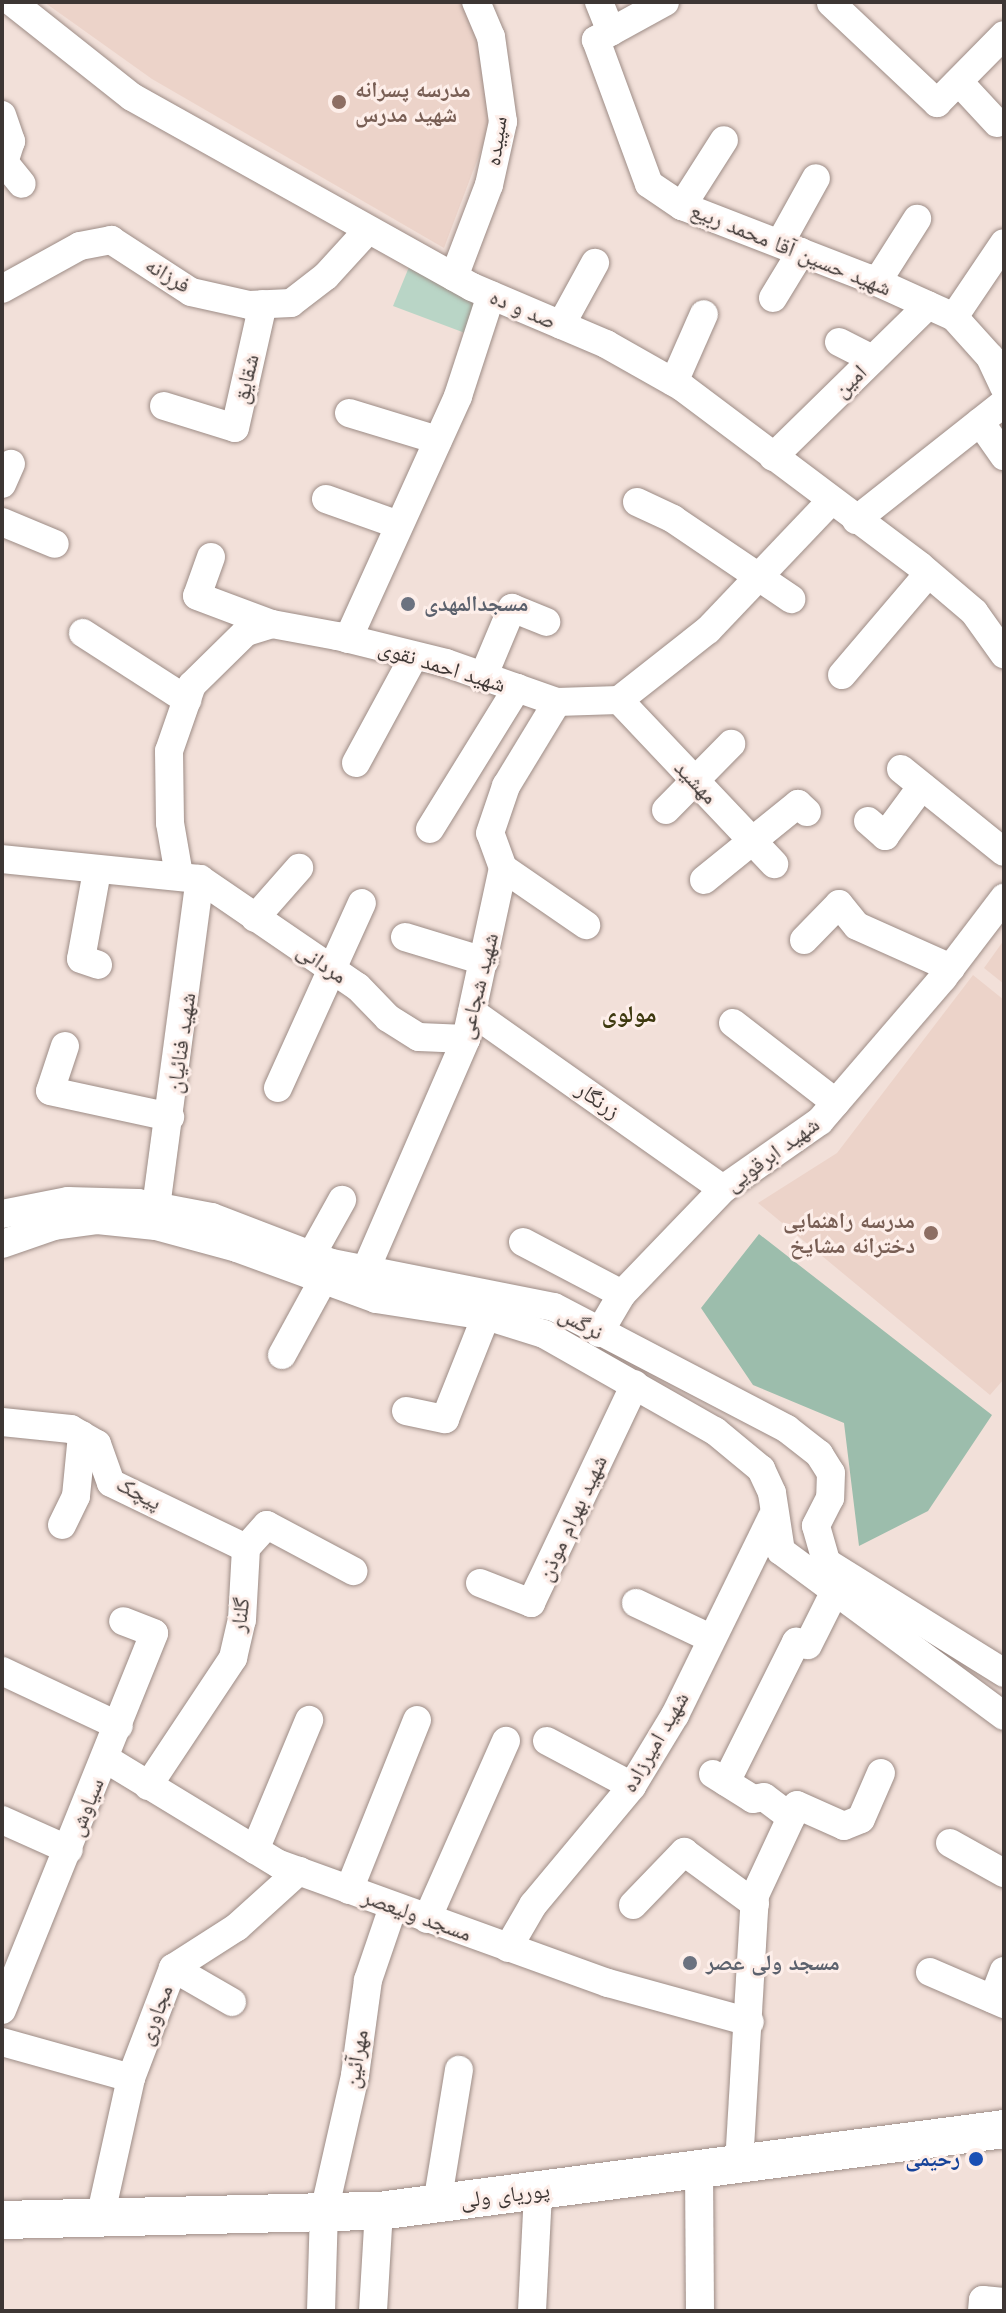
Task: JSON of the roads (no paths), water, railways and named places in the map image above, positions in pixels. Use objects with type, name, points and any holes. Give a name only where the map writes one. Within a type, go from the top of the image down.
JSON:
[{"type":"main road","name":"پوریای ولی","points":[[2,2220],[379,2211],[1004,2129]]},
{"type":"street","name":"صد و ده","points":[[12,2],[132,97],[454,277],[561,325],[674,382],[928,574],[974,612],[1004,654]]},
{"type":"street","name":"سپیده","points":[[454,277],[489,185],[503,122],[491,37],[476,2]]},
{"type":"street","name":"شهید حسین آقا محمد ربیع","points":[[599,2],[603,36],[649,184],[682,206],[877,282],[954,317],[990,357],[1004,387]]},
{"type":"street","points":[[603,36],[665,2]]},
{"type":"street","points":[[831,3],[937,103],[1004,35]]},
{"type":"street","points":[[959,82],[997,123]]},
{"type":"street","points":[[2,115],[11,141],[9,171]]},
{"type":"street","points":[[682,206],[724,140]]},
{"type":"street","points":[[773,298],[816,178]]},
{"type":"street","points":[[877,282],[917,219]]},
{"type":"street","name":"فرزانه","points":[[2,289],[80,246],[111,240],[191,292],[263,304],[291,303],[326,276],[368,230]]},
{"type":"street","points":[[954,317],[1004,243]]},
{"type":"street","points":[[561,325],[595,263]]},
{"type":"street","points":[[348,639],[438,440],[491,295]]},
{"type":"street","name":"شقایق","points":[[164,406],[235,428],[263,304]]},
{"type":"street","name":"امین","points":[[773,457],[928,305]]},
{"type":"street","points":[[674,382],[704,314]]},
{"type":"street","points":[[839,342],[873,359]]},
{"type":"street","points":[[856,520],[1004,403]]},
{"type":"street","points":[[349,413],[438,440]]},
{"type":"street","points":[[980,422],[1004,456]]},
{"type":"street","points":[[326,499],[399,525]]},
{"type":"street","points":[[637,502],[673,519],[791,599]]},
{"type":"street","points":[[619,700],[708,630],[760,580],[830,502]]},
{"type":"street","points":[[2,522],[55,544]]},
{"type":"street","name":"شهید احمد نقوی","points":[[211,557],[197,596],[272,624],[414,656],[557,702],[619,700]]},
{"type":"street","points":[[842,675],[928,574]]},
{"type":"street","points":[[483,677],[512,608],[546,622]]},
{"type":"street","points":[[2,859],[97,871],[190,877],[170,823],[169,751],[192,685],[246,632],[272,624]]},
{"type":"street","points":[[83,633],[187,700]]},
{"type":"street","points":[[356,763],[414,656]]},
{"type":"street","points":[[430,829],[517,688]]},
{"type":"street","name":"مهشید","points":[[619,700],[774,864]]},
{"type":"street","name":"شهید شجاعی","points":[[366,1269],[469,1026],[503,868],[490,833],[506,786],[557,702]]},
{"type":"street","points":[[666,810],[731,744]]},
{"type":"street","points":[[868,821],[885,836],[912,778],[1004,852]]},
{"type":"street","points":[[704,880],[798,804],[807,812]]},
{"type":"street","points":[[255,918],[299,868]]},
{"type":"street","points":[[503,868],[586,925]]},
{"type":"street","points":[[97,871],[81,959],[98,965]]},
{"type":"street","name":"مردانی","points":[[190,877],[332,970],[419,1037],[469,1026]]},
{"type":"street","name":"شهید فنائیان","points":[[156,1207],[170,1117],[190,877]]},
{"type":"street","name":"شهید ابرقویی","points":[[599,1333],[622,1294],[723,1189],[820,1121],[951,968],[1004,898]]},
{"type":"street","points":[[278,1088],[362,903]]},
{"type":"street","points":[[804,940],[839,904],[857,926],[951,968]]},
{"type":"street","points":[[405,937],[484,961]]},
{"type":"street","points":[[733,1023],[836,1103]]},
{"type":"street","name":"زرنگار","points":[[469,1026],[723,1189]]},
{"type":"street","points":[[65,1046],[50,1091],[170,1117]]},
{"type":"street","points":[[282,1355],[342,1200]]},
{"type":"street","name":"نرگس","points":[[2,1214],[68,1201],[156,1207],[212,1217],[376,1299],[486,1316],[544,1334],[715,1431],[761,1469],[772,1493],[772,1517],[781,1551],[1004,1716]]},
{"type":"street","name":"نرگس","points":[[2,1244],[54,1226],[97,1220],[156,1226],[317,1267],[366,1269],[554,1307],[787,1429],[819,1454],[831,1473],[830,1498],[816,1526],[826,1562],[1004,1673]]},
{"type":"street","points":[[523,1242],[622,1294]]},
{"type":"street","points":[[406,1411],[445,1419],[486,1316]]},
{"type":"street","name":"شهید بهرام موذن","points":[[480,1583],[531,1603],[635,1384]]},
{"type":"street","points":[[2,1422],[82,1435],[76,1496],[62,1525]]},
{"type":"street","name":"پیچک","points":[[82,1435],[97,1444],[111,1483],[246,1548]]},
{"type":"street","name":"شهید امیرزاده","points":[[508,1948],[533,1905],[632,1786],[675,1715],[710,1638],[772,1517]]},
{"type":"street","points":[[246,1548],[267,1525],[353,1571]]},
{"type":"street","name":"گلنار","points":[[148,1786],[233,1658],[242,1620],[246,1548]]},
{"type":"street","points":[[791,1817],[764,1797],[753,1799],[720,1778],[796,1642],[808,1645],[834,1593]]},
{"type":"street","points":[[636,1603],[710,1638]]},
{"type":"street","name":"سیاوش","points":[[2,2010],[106,1759],[154,1633],[123,1621]]},
{"type":"street","points":[[2,1671],[119,1726]]},
{"type":"street","points":[[255,1850],[309,1720]]},
{"type":"street","points":[[349,1890],[417,1720]]},
{"type":"street","points":[[427,1919],[506,1741]]},
{"type":"street","points":[[547,1741],[632,1786]]},
{"type":"street","name":"مسجد ولیعصر","points":[[106,1759],[255,1850],[299,1871],[608,1983],[750,2022]]},
{"type":"street","points":[[739,2164],[755,1904],[797,1805],[844,1826],[861,1819],[881,1773]]},
{"type":"street","points":[[2,1820],[69,1850]]},
{"type":"street","points":[[950,1843],[1004,1873]]},
{"type":"street","points":[[633,1905],[684,1852],[755,1904]]},
{"type":"street","name":"مجاوری","points":[[100,2218],[131,2078],[173,1968],[237,1927],[299,1871]]},
{"type":"street","name":"مهرآئین","points":[[321,2311],[324,2212],[355,2075],[368,1980],[393,1907]]},
{"type":"street","points":[[173,1968],[232,2002]]},
{"type":"street","points":[[930,1972],[999,2001],[1004,1971]]},
{"type":"street","points":[[2,2042],[131,2078]]},
{"type":"street","points":[[437,2204],[459,2070]]},
{"type":"street","points":[[699,2169],[700,2311]]},
{"type":"street","points":[[532,2311],[538,2191]]},
{"type":"street","points":[[373,2311],[379,2211]]},
{"type":"street","points":[[982,2311],[983,2300],[1004,2302]]},
{"type":"place","name":"مدرسه پسرانه شهید مدرس","points":[[339,102]]},
{"type":"place","name":"مسجدالمهدی","points":[[408,604]]},
{"type":"place","name":"مدرسه راهنمایی دخترانه مشایخ","points":[[931,1233]]},
{"type":"place","name":"مسجد ولی عصر","points":[[690,1963]]},
{"type":"place","name":"رحیمی","points":[[976,2159]]},
{"type":"district","name":"مولوی","points":[[629,1014]]}]
